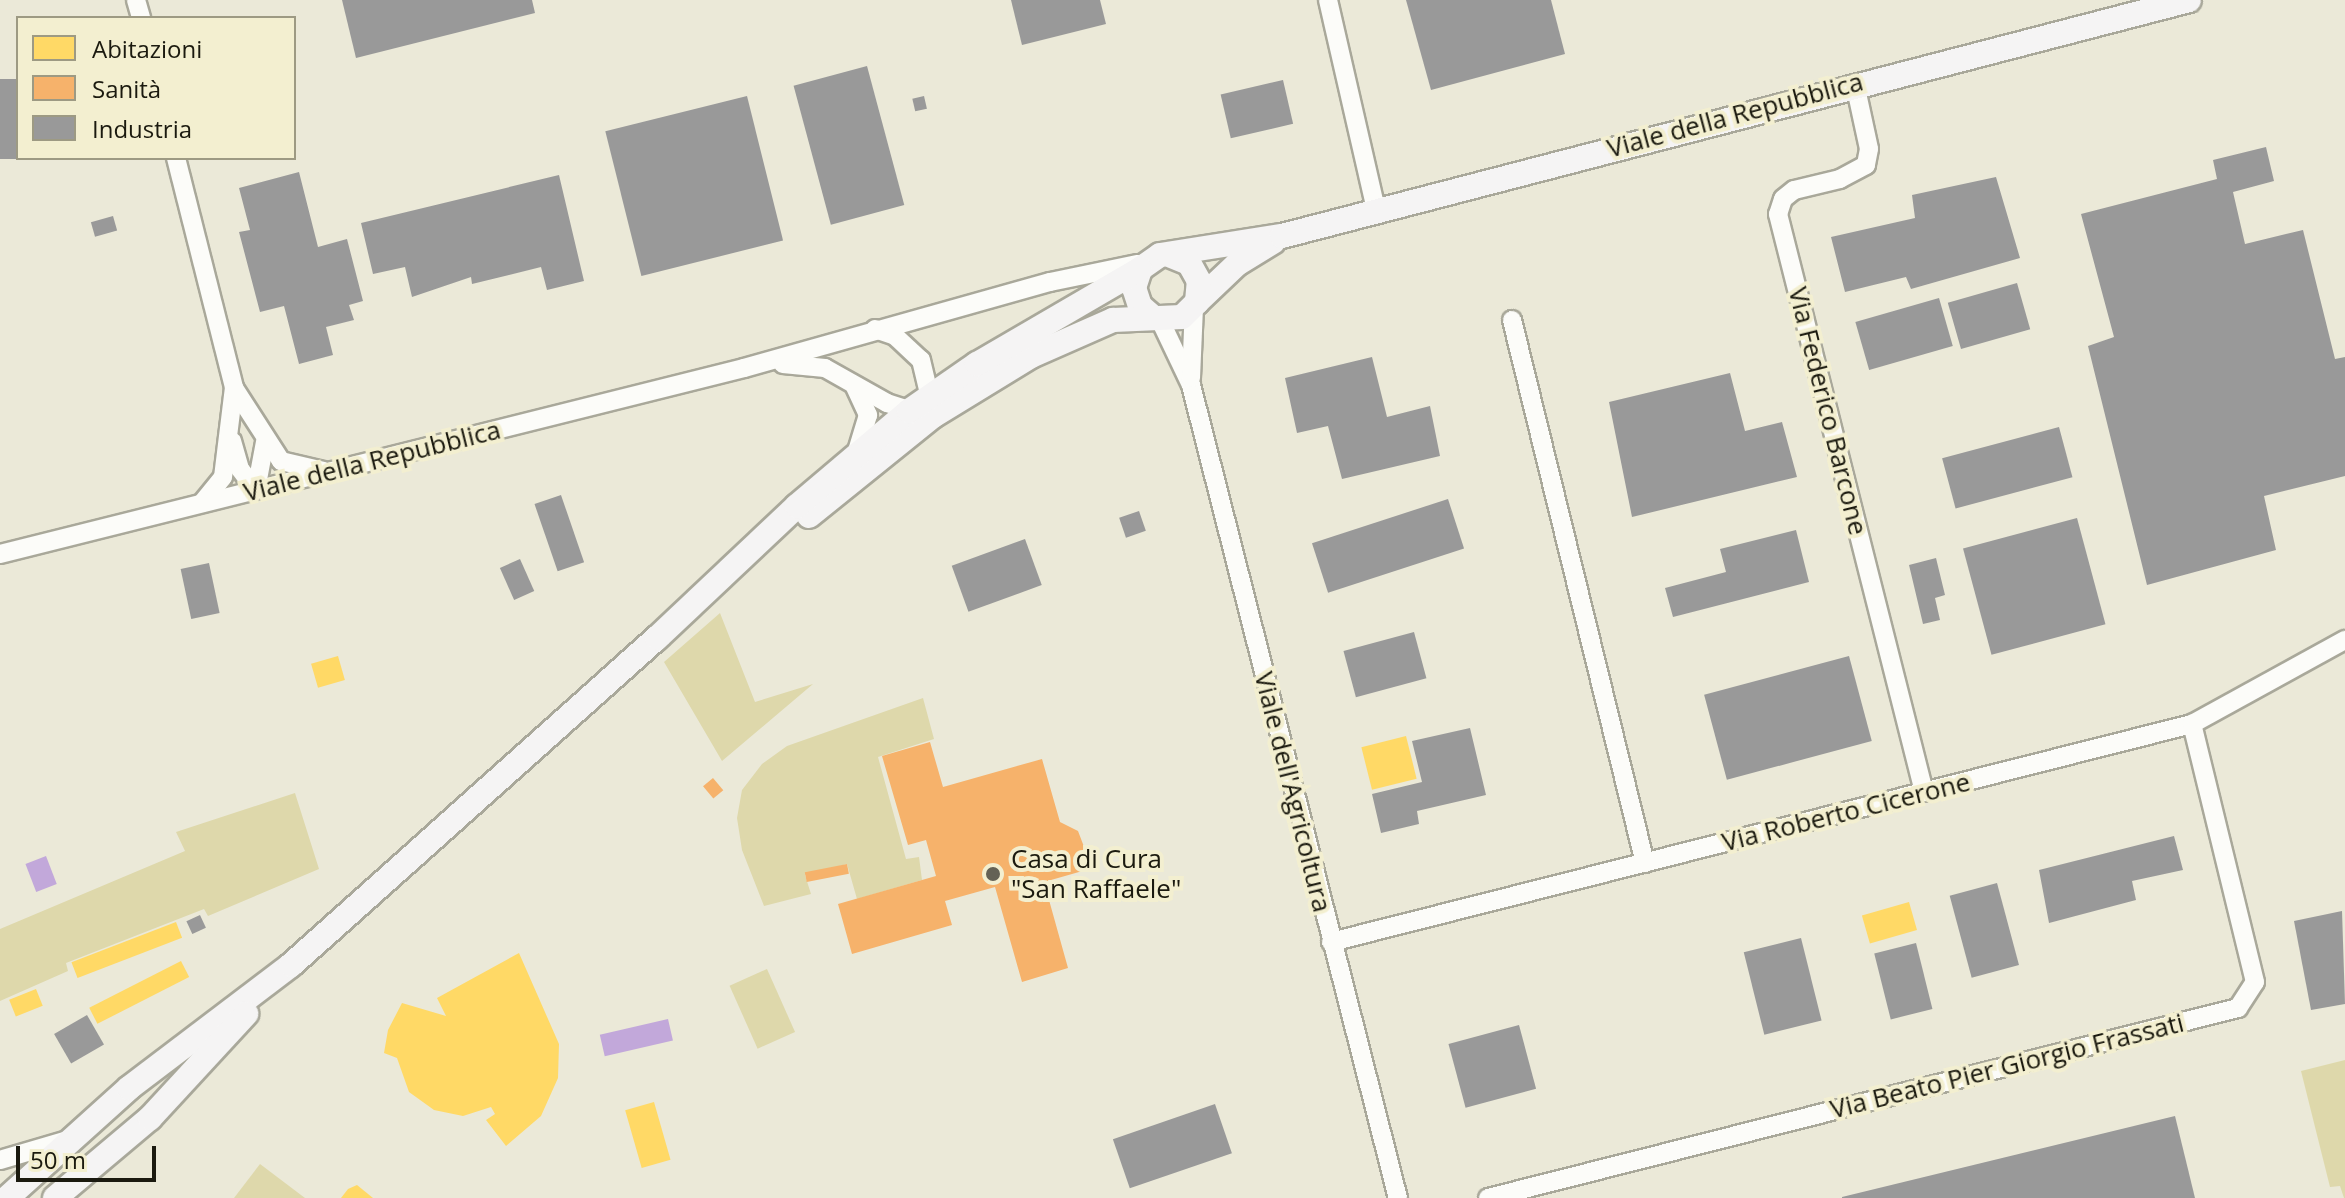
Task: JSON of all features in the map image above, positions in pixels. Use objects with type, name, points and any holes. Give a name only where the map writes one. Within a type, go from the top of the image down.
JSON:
[{"type":"main road","name":"Viale della Repubblica","points":[[1169,255],[1282,236],[1855,84],[2189,0]]},
{"type":"main road","name":"Viale della Repubblica","points":[[1195,304],[1237,264],[1282,236]]},
{"type":"main road","points":[[7,1198],[129,1088],[291,965],[852,459],[924,407],[1142,266],[1169,255],[1195,271],[1195,304],[1182,317],[1113,320],[1091,327],[924,407],[657,638]]},
{"type":"main road","points":[[1142,266],[1136,297],[1157,319]]},
{"type":"main road","points":[[55,1198],[150,1118],[291,965]]},
{"type":"main road","points":[[81,1198],[98,1161]]},
{"type":"street","points":[[1328,0],[1376,209]]},
{"type":"street","name":"Via Federico Barcone","points":[[1855,84],[1869,149],[1866,165],[1840,179],[1794,190],[1783,199],[1778,214],[1924,792]]},
{"type":"street","points":[[177,160],[234,388],[265,442],[281,461],[327,472]]},
{"type":"street","name":"Viale della Repubblica","points":[[0,554],[744,368],[1050,282],[1142,266]]},
{"type":"street","name":"Viale dell'Agricoltura","points":[[1191,385],[1195,304]]},
{"type":"street","name":"Viale dell'Agricoltura","points":[[1157,319],[1191,385],[1398,1198]]},
{"type":"street","points":[[1512,320],[1645,863]]},
{"type":"street","points":[[875,329],[895,336],[921,360],[924,407]]},
{"type":"street","name":"Viale della Repubblica","points":[[744,368],[810,363],[924,407]]},
{"type":"street","points":[[848,379],[868,415],[863,443],[852,459]]},
{"type":"street","points":[[202,503],[223,477],[231,438],[234,388]]},
{"type":"street","points":[[231,438],[240,469],[256,490]]},
{"type":"street","points":[[256,490],[265,442]]},
{"type":"street","name":"Via Roberto Cicerone","points":[[1331,942],[2192,724],[2345,640]]},
{"type":"street","name":"Via Beato Pier Giorgio Frassati","points":[[1488,1198],[2238,1008],[2255,982],[2192,724]]},
{"type":"street","points":[[0,1160],[74,1137]]},
{"type":"shaded area","points":[[720,613],[755,702],[813,684],[722,761],[664,662]]},
{"type":"shaded area","points":[[923,698],[934,739],[878,757],[906,859],[919,857],[922,880],[857,899],[847,864],[805,875],[811,894],[764,906],[742,850],[737,818],[742,790],[762,764],[787,746]]},
{"type":"shaded area","points":[[295,793],[319,869],[208,916],[204,909],[66,963],[68,971],[0,1001],[0,929],[185,851],[176,832]]},
{"type":"shaded area","points":[[46,856],[57,884],[36,892],[25,864]]},
{"type":"shaded area","points":[[767,969],[795,1032],[758,1049],[730,986]]},
{"type":"shaded area","points":[[668,1019],[673,1040],[605,1056],[600,1035]]},
{"type":"shaded area","points":[[2345,1060],[2344,1198],[2340,1186],[2330,1187],[2301,1071]]},
{"type":"shaded area","points":[[260,1164],[305,1198],[234,1198]]},
{"type":"building: Abitazioni","points":[[338,656],[345,680],[318,688],[311,664]]},
{"type":"building: Abitazioni","points":[[1406,736],[1417,779],[1372,790],[1361,747]]},
{"type":"building: Abitazioni","points":[[1909,902],[1917,930],[1870,943],[1862,916]]},
{"type":"building: Abitazioni","points":[[176,922],[182,938],[78,978],[71,962]]},
{"type":"building: Abitazioni","points":[[519,953],[559,1044],[558,1078],[541,1116],[506,1146],[486,1120],[495,1114],[491,1107],[463,1116],[434,1110],[409,1092],[397,1058],[384,1053],[388,1030],[402,1003],[446,1016],[437,998]]},
{"type":"building: Abitazioni","points":[[181,961],[189,977],[97,1024],[89,1008]]},
{"type":"building: Abitazioni","points":[[36,989],[43,1006],[16,1017],[9,1000]]},
{"type":"building: Abitazioni","points":[[654,1102],[671,1160],[642,1168],[625,1110]]},
{"type":"building: Abitazioni","points":[[357,1185],[373,1198],[341,1198],[348,1189]]},
{"type":"building: Sanità","points":[[930,742],[943,787],[1042,759],[1060,822],[1078,831],[1086,852],[1086,870],[1044,882],[1068,968],[1022,982],[995,887],[945,901],[952,925],[852,954],[838,904],[936,876],[926,840],[908,845],[882,756]]},
{"type":"building: Sanità","points":[[713,778],[723,790],[713,799],[703,786]]},
{"type":"building: Sanità","points":[[847,864],[849,874],[807,882],[805,872]]},
{"type":"building: Industria","points":[[342,0],[532,0],[535,13],[356,58]]},
{"type":"building: Industria","points":[[1011,0],[1100,0],[1106,24],[1022,45]]},
{"type":"building: Industria","points":[[1406,0],[1551,0],[1565,54],[1431,90]]},
{"type":"building: Industria","points":[[867,66],[904,205],[831,225],[794,86]]},
{"type":"building: Industria","points":[[0,79],[16,79],[16,159],[0,159]]},
{"type":"building: Industria","points":[[1283,80],[1293,124],[1231,138],[1221,94]]},
{"type":"building: Industria","points":[[747,96],[783,241],[641,276],[605,131]]},
{"type":"building: Industria","points":[[924,96],[927,109],[915,111],[912,99]]},
{"type":"building: Industria","points":[[2266,147],[2274,181],[2233,192],[2245,244],[2303,230],[2335,359],[2345,357],[2345,476],[2264,496],[2276,550],[2147,585],[2088,346],[2114,337],[2081,214],[2217,179],[2213,160]]},
{"type":"building: Industria","points":[[299,172],[318,247],[347,239],[363,301],[349,305],[354,320],[326,327],[333,355],[299,364],[284,306],[260,312],[239,232],[250,230],[239,188]]},
{"type":"building: Industria","points":[[559,175],[584,281],[547,290],[541,267],[472,284],[471,277],[412,297],[405,267],[373,274],[361,223]]},
{"type":"building: Industria","points":[[1996,177],[2020,258],[1911,289],[1906,277],[1845,292],[1831,237],[1915,218],[1912,195]]},
{"type":"building: Industria","points":[[113,216],[117,230],[95,237],[91,222]]},
{"type":"building: Industria","points":[[2017,283],[2030,329],[1961,349],[1948,303]]},
{"type":"building: Industria","points":[[1939,298],[1953,346],[1869,370],[1855,322]]},
{"type":"building: Industria","points":[[1372,357],[1387,417],[1430,406],[1440,456],[1342,479],[1328,426],[1297,433],[1285,378]]},
{"type":"building: Industria","points":[[1730,373],[1745,431],[1782,422],[1797,477],[1632,517],[1609,402]]},
{"type":"building: Industria","points":[[2059,427],[2072,477],[1956,509],[1942,458]]},
{"type":"building: Industria","points":[[561,495],[584,562],[558,571],[535,504]]},
{"type":"building: Industria","points":[[1448,499],[1464,548],[1328,593],[1312,543]]},
{"type":"building: Industria","points":[[1139,511],[1146,531],[1126,538],[1119,518]]},
{"type":"building: Industria","points":[[2077,518],[2105,624],[1991,655],[1963,549]]},
{"type":"building: Industria","points":[[1796,530],[1809,582],[1673,617],[1665,588],[1726,572],[1720,549]]},
{"type":"building: Industria","points":[[1025,539],[1042,585],[968,612],[952,566]]},
{"type":"building: Industria","points":[[1936,558],[1945,595],[1935,598],[1940,620],[1923,624],[1909,565]]},
{"type":"building: Industria","points":[[520,559],[534,591],[514,600],[500,568]]},
{"type":"building: Industria","points":[[209,563],[220,613],[191,619],[181,569]]},
{"type":"building: Industria","points":[[1414,632],[1426,678],[1356,697],[1343,651]]},
{"type":"building: Industria","points":[[1849,656],[1872,741],[1727,780],[1704,695]]},
{"type":"building: Industria","points":[[1470,728],[1486,795],[1417,811],[1419,824],[1381,833],[1372,794],[1422,782],[1412,741]]},
{"type":"building: Industria","points":[[2174,836],[2183,870],[2132,881],[2136,900],[2049,923],[2039,870]]},
{"type":"building: Industria","points":[[1997,883],[2019,965],[1972,978],[1950,896]]},
{"type":"building: Industria","points":[[2342,911],[2345,1004],[2311,1010],[2294,921]]},
{"type":"building: Industria","points":[[200,915],[206,928],[192,934],[186,921]]},
{"type":"building: Industria","points":[[1801,938],[1822,1020],[1764,1035],[1744,952]]},
{"type":"building: Industria","points":[[1916,943],[1932,1009],[1891,1019],[1874,953]]},
{"type":"building: Industria","points":[[87,1015],[104,1044],[71,1063],[54,1034]]},
{"type":"building: Industria","points":[[1519,1025],[1536,1089],[1466,1108],[1448,1044]]},
{"type":"building: Industria","points":[[1215,1104],[1232,1153],[1130,1188],[1113,1139]]},
{"type":"building: Industria","points":[[2175,1116],[2195,1198],[1842,1198],[1842,1197]]},
{"type":"place","name":"Casa di Cura \"San Raffaele\"","points":[[993,874]]}]
